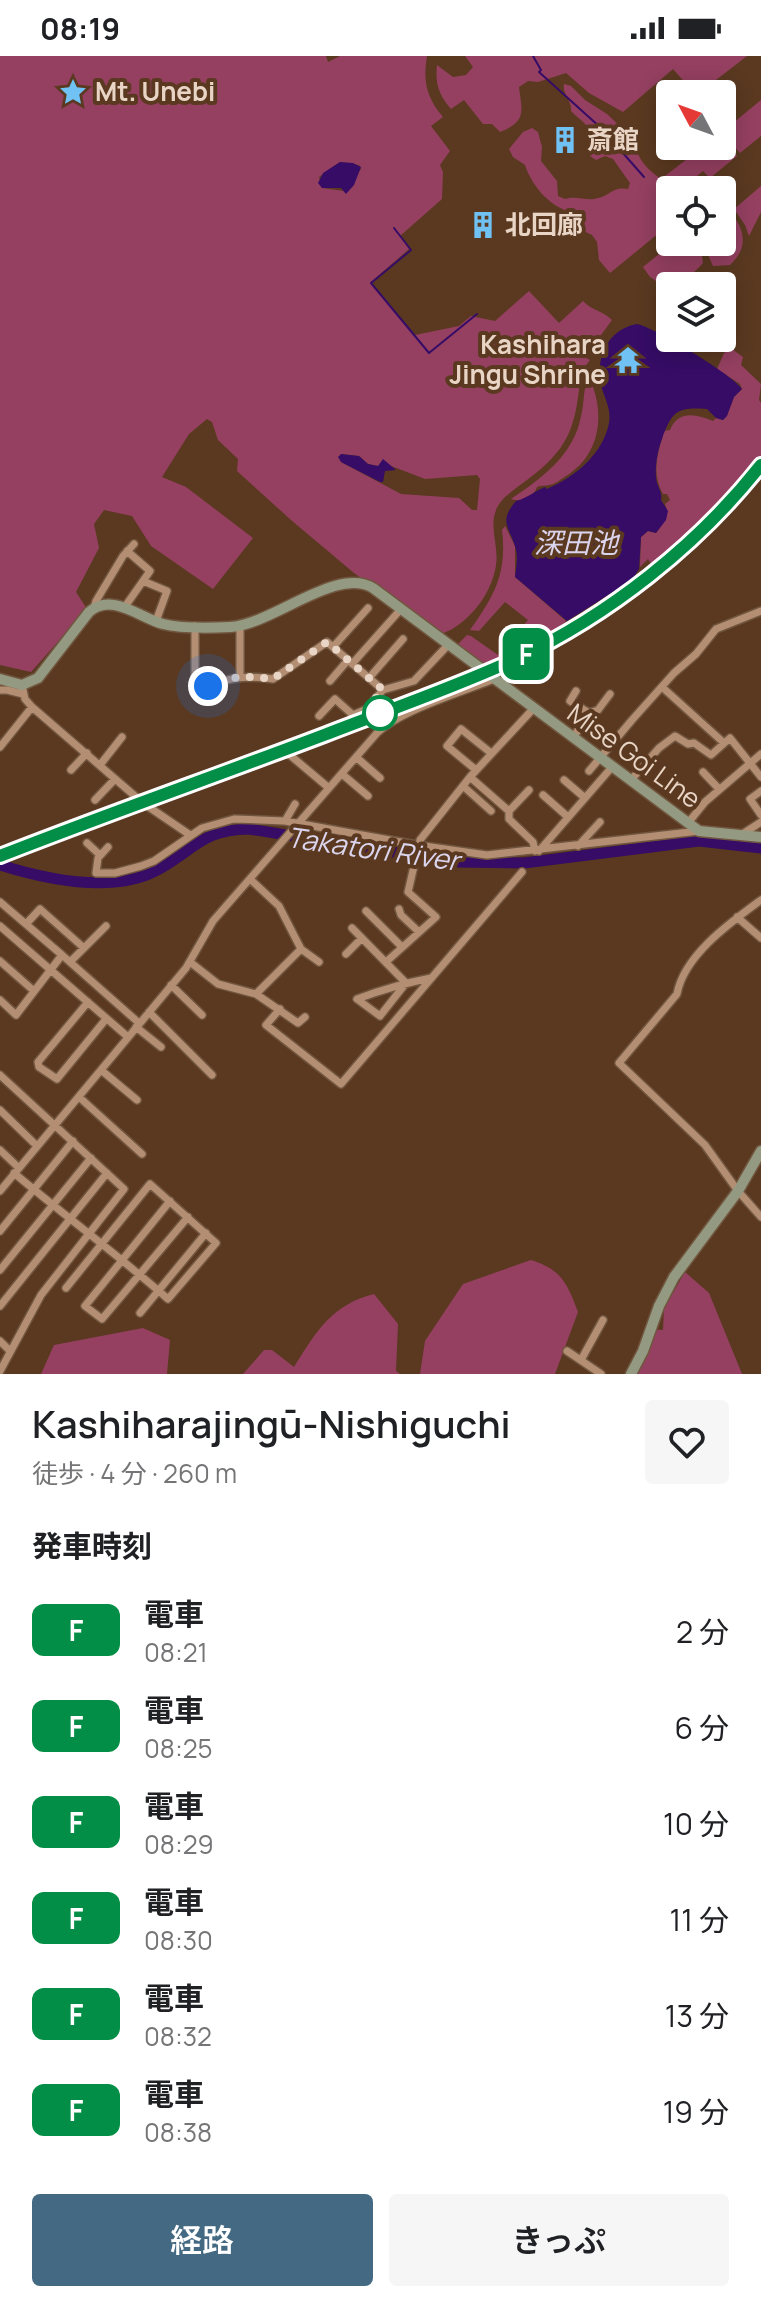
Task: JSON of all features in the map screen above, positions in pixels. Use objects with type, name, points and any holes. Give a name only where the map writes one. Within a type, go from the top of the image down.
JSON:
[{"type":"main road","name":"Mise Goi Line","points":[[94,608],[111,604],[171,625],[240,626],[337,585],[351,582],[366,584],[699,831],[761,837]]},
{"type":"main road","points":[[0,679],[23,690],[43,674],[94,608]]},
{"type":"main road","points":[[631,1374],[674,1277],[738,1191],[761,1151]]},
{"type":"street","points":[[94,608],[134,544]]},
{"type":"street","points":[[124,608],[150,571],[127,551]]},
{"type":"street","points":[[143,581],[167,591],[156,621]]},
{"type":"street","points":[[333,647],[368,608]]},
{"type":"street","points":[[330,681],[401,609]]},
{"type":"street","points":[[589,771],[716,629],[761,611]]},
{"type":"street","points":[[195,626],[195,690],[198,693],[216,682],[240,677],[253,675],[273,679],[327,642],[383,690]]},
{"type":"street","points":[[240,626],[240,677]]},
{"type":"street","points":[[369,678],[403,639]]},
{"type":"street","points":[[319,716],[335,699],[353,715],[376,705],[374,700],[383,690],[414,681],[449,644]]},
{"type":"street","points":[[0,1191],[190,962],[209,926],[356,757],[387,725],[494,679]]},
{"type":"street","points":[[662,687],[724,743]]},
{"type":"street","points":[[0,690],[23,690],[32,707],[115,779],[190,835]]},
{"type":"street","points":[[576,691],[570,701],[589,713]]},
{"type":"street","points":[[573,738],[589,713],[598,710],[610,694]]},
{"type":"street","points":[[0,747],[32,707]]},
{"type":"street","points":[[386,962],[436,917],[408,892],[417,846],[470,777],[533,709]]},
{"type":"street","points":[[476,770],[447,746],[461,729],[491,753]]},
{"type":"street","points":[[631,780],[659,748],[675,736],[688,744],[694,743],[711,755],[730,738],[761,777]]},
{"type":"street","points":[[100,765],[122,737]]},
{"type":"street","points":[[71,770],[87,753]]},
{"type":"street","points":[[688,823],[719,789],[761,754]]},
{"type":"street","points":[[291,756],[329,788]]},
{"type":"street","points":[[356,757],[380,778]]},
{"type":"street","points":[[537,851],[612,767]]},
{"type":"street","points":[[703,772],[719,789]]},
{"type":"street","points":[[342,774],[368,796]]},
{"type":"street","points":[[470,777],[509,811]]},
{"type":"street","points":[[95,800],[115,779]]},
{"type":"street","points":[[564,780],[585,798]]},
{"type":"street","points":[[463,786],[491,811]]},
{"type":"street","points":[[529,790],[509,811],[509,819],[533,842],[537,851]]},
{"type":"street","points":[[761,791],[750,799],[761,815]]},
{"type":"street","points":[[543,795],[568,817]]},
{"type":"street","points":[[285,821],[295,804]]},
{"type":"street","points":[[108,847],[100,855],[96,873],[128,870],[154,861],[190,835],[210,825],[234,819],[285,821],[297,826],[487,855],[699,831]]},
{"type":"street","points":[[578,846],[600,822]]},
{"type":"street","points":[[740,836],[761,822]]},
{"type":"street","points":[[87,843],[100,855]]},
{"type":"street","points":[[280,1009],[266,1025],[341,1084],[522,872]]},
{"type":"street","points":[[250,879],[279,906],[301,949],[319,962]]},
{"type":"street","points":[[761,900],[712,936],[679,983],[677,994],[619,1063],[705,1145],[761,1217]]},
{"type":"street","points":[[0,902],[161,1047]]},
{"type":"street","points":[[26,924],[40,909],[84,948]]},
{"type":"street","points":[[399,909],[401,915],[419,932]]},
{"type":"street","points":[[366,911],[402,947]]},
{"type":"street","points":[[737,917],[761,938]]},
{"type":"street","points":[[0,926],[128,1037]]},
{"type":"street","points":[[70,962],[106,926]]},
{"type":"street","points":[[352,928],[406,983]]},
{"type":"street","points":[[346,954],[362,938]]},
{"type":"street","points":[[256,994],[301,949]]},
{"type":"street","points":[[0,1000],[16,1015],[62,955]]},
{"type":"street","points":[[0,961],[34,991]]},
{"type":"street","points":[[190,962],[218,984],[256,994],[298,1023],[305,1017]]},
{"type":"street","points":[[406,983],[380,1016],[357,999],[379,990],[406,983],[431,978]]},
{"type":"street","points":[[171,985],[202,1015]]},
{"type":"street","points":[[88,1002],[38,1062],[39,1067],[57,1079],[106,1019]]},
{"type":"street","points":[[149,1012],[212,1075]]},
{"type":"street","points":[[101,1070],[137,1100]]},
{"type":"street","points":[[0,1371],[41,1295],[124,1189],[55,1124],[2,1080]]},
{"type":"street","points":[[79,1097],[142,1154]]},
{"type":"street","points":[[0,1110],[37,1146]]},
{"type":"street","points":[[0,1231],[73,1141]]},
{"type":"street","points":[[0,1150],[33,1189],[87,1233],[101,1244],[140,1274],[168,1299],[216,1243],[150,1184],[101,1244],[66,1288]]},
{"type":"street","points":[[0,1270],[91,1158]]},
{"type":"street","points":[[0,1306],[107,1173]]},
{"type":"street","points":[[170,1201],[85,1306],[102,1319],[188,1217]]},
{"type":"street","points":[[140,1313],[206,1233]]},
{"type":"street","points":[[581,1360],[603,1320]]},
{"type":"street","points":[[0,1341],[10,1351]]},
{"type":"street","points":[[567,1351],[601,1374]]},
{"type":"shaded area","points":[[0,56],[326,56],[328,62],[340,56],[427,56],[427,88],[443,117],[431,126],[450,151],[440,165],[443,172],[442,199],[400,236],[409,249],[370,283],[415,335],[459,326],[471,316],[495,321],[529,291],[559,323],[583,301],[612,320],[596,342],[585,337],[577,353],[590,360],[578,376],[575,413],[567,438],[541,469],[498,505],[493,524],[496,551],[494,576],[477,607],[460,624],[441,634],[354,573],[237,471],[238,459],[218,440],[212,422],[207,419],[189,434],[162,477],[186,487],[253,538],[213,589],[151,546],[132,516],[104,510],[94,524],[99,548],[76,592],[87,609],[31,672],[0,665]],"holes":[[[340,162],[359,165],[361,169],[344,191],[322,188],[319,177]],[[341,454],[359,456],[368,464],[386,464],[425,479],[477,475],[480,479],[477,510],[472,510],[459,498],[401,494],[341,462]]]},
{"type":"shaded area","points":[[465,56],[747,56],[716,80],[683,80],[673,69],[656,80],[656,84],[623,112],[589,93],[566,73],[538,82],[528,81],[519,87],[519,120],[500,132],[492,124],[483,124],[464,100],[451,109],[441,94],[437,84],[437,65],[453,77],[466,75],[473,67]]},
{"type":"shaded area","points":[[564,84],[571,86],[624,130],[636,131],[638,137],[634,143],[638,155],[657,176],[656,235],[610,273],[599,260],[597,242],[592,235],[575,227],[568,211],[541,193],[525,165],[513,157],[509,149],[523,132],[532,128],[538,132],[542,147],[541,161],[557,181],[558,196],[565,199],[594,199],[615,190],[628,189],[630,183],[613,159],[605,156],[596,160],[590,156],[592,133],[571,111]]},
{"type":"shaded area","points":[[761,100],[761,136],[740,153],[736,148],[736,121]]},
{"type":"shaded area","points":[[686,160],[732,160],[712,176],[703,171],[697,176],[665,176]]},
{"type":"shaded area","points":[[761,186],[761,212],[749,236],[736,207]]},
{"type":"shaded area","points":[[736,220],[743,237],[739,254],[730,265],[713,266],[708,256],[736,256]]},
{"type":"shaded area","points":[[657,256],[702,256],[703,263],[694,272],[656,272],[656,281],[643,267]]},
{"type":"shaded area","points":[[736,352],[743,357],[741,365],[761,384],[761,460],[693,534],[654,568],[648,559],[640,567],[641,537],[648,531],[656,533],[666,516],[665,504],[670,500],[659,486],[656,470],[664,431],[670,430],[678,419],[688,415],[713,421],[716,418],[723,420],[734,397],[742,389],[740,384],[717,369],[724,353]]},
{"type":"shaded area","points":[[586,385],[593,387],[597,400],[598,425],[596,437],[585,459],[555,483],[537,487],[527,499],[511,499],[545,474],[564,454],[577,430]]},
{"type":"shaded area","points":[[505,526],[515,546],[515,577],[566,621],[558,632],[484,667],[458,644],[467,635],[471,636],[498,655],[528,620],[505,602],[479,631],[470,630],[497,583],[503,559],[502,530]]},
{"type":"shaded area","points":[[531,1260],[557,1273],[578,1312],[555,1374],[420,1374],[425,1341],[463,1284]]},
{"type":"shaded area","points":[[685,1272],[709,1293],[742,1374],[637,1374],[652,1329],[663,1330],[664,1308]]},
{"type":"shaded area","points":[[374,1294],[398,1324],[396,1371],[400,1374],[243,1374],[264,1350],[272,1350],[294,1367],[326,1322],[346,1305]]},
{"type":"shaded area","points":[[143,1328],[170,1340],[167,1374],[41,1374],[54,1345]]},
{"type":"water","points":[[340,162],[361,167],[354,185],[346,194],[341,188],[322,188],[318,183],[323,173]]},
{"type":"water","name":"深田池","points":[[637,324],[656,332],[656,352],[692,352],[742,389],[734,397],[723,420],[707,409],[682,410],[673,417],[661,443],[656,467],[661,500],[668,511],[666,520],[656,533],[648,531],[641,537],[639,569],[632,580],[567,621],[515,577],[517,553],[507,526],[507,515],[516,501],[545,487],[547,489],[577,471],[601,445],[610,417],[600,380],[601,361],[612,337]]},
{"type":"water","points":[[341,454],[359,456],[368,464],[378,466],[383,459],[396,470],[385,471],[383,482],[380,482],[341,462],[338,457]]},
{"type":"waterway","points":[[533,56],[541,70],[539,72],[601,128],[644,177]]},
{"type":"waterway","points":[[394,228],[411,250],[371,283],[429,353],[477,314]]},
{"type":"waterway","name":"Takatori River","points":[[0,865],[60,880],[124,881],[161,868],[210,836],[249,829],[456,862],[524,863],[699,841],[761,848]]},
{"type":"railway","points":[[0,856],[438,692],[516,659],[585,622],[649,576],[709,523],[761,465]]},
{"type":"train","name":"F","points":[[0,856],[438,692],[539,647],[587,619],[656,570],[723,509],[761,465]]},
{"type":"place","name":"Mt. Unebi","points":[[73,92]]},
{"type":"place","name":"斎館","points":[[565,140]]},
{"type":"place","name":"北回廊","points":[[483,225]]},
{"type":"place","name":"Kashihara Jingu Shrine","points":[[628,360]]},
{"type":"route","points":[[208,686],[253,675],[273,679],[327,642],[383,690],[374,700],[380,713]]}]
